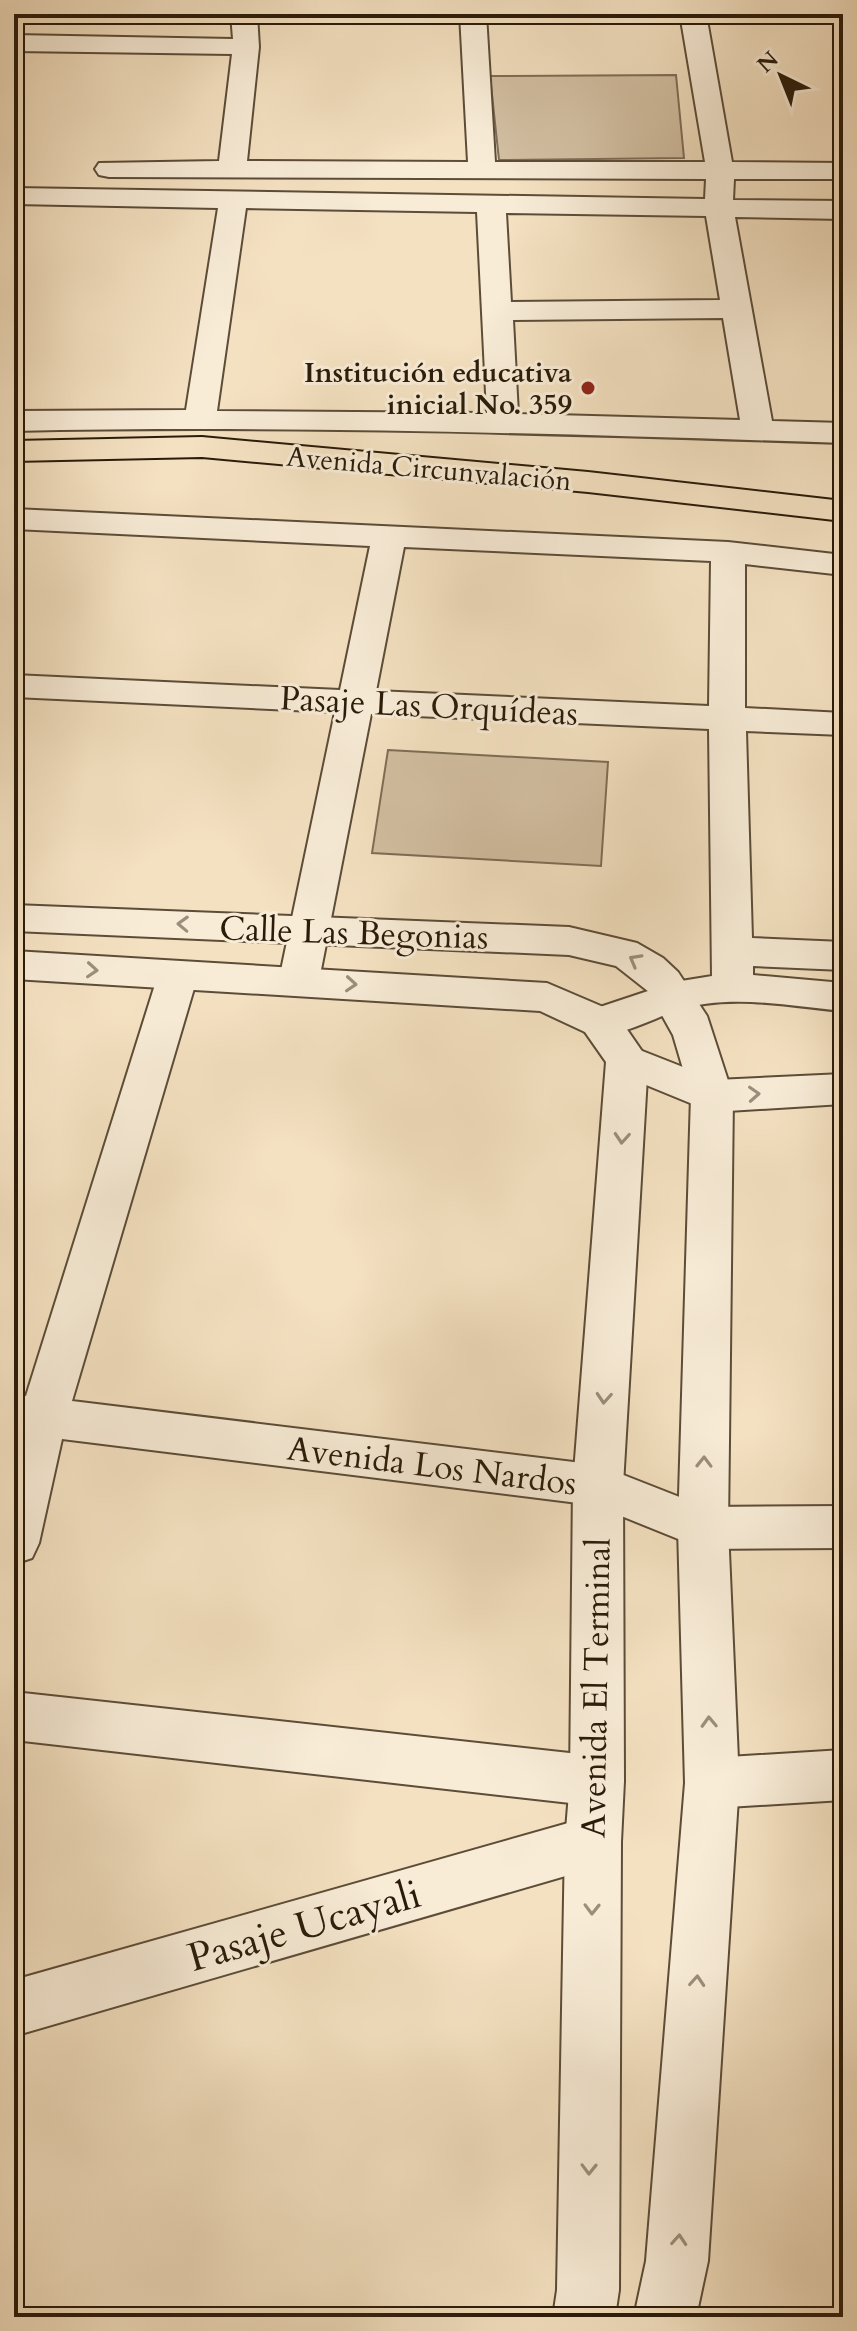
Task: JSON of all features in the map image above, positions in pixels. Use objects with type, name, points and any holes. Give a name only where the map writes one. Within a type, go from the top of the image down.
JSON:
[{"type":"highway","name":"Avenida Circunvalación","points":[[14,451],[202,447],[588,482],[843,511]]},
{"type":"street","points":[[232,169],[246,47],[244,14]]},
{"type":"street","points":[[473,14],[482,169]]},
{"type":"street","points":[[693,14],[720,171],[719,209],[757,429]]},
{"type":"street","points":[[14,43],[246,47]]},
{"type":"street","points":[[76,169],[843,171]]},
{"type":"street","points":[[14,196],[843,210]]},
{"type":"street","points":[[200,420],[233,201]]},
{"type":"street","points":[[491,202],[503,423]]},
{"type":"street","points":[[495,311],[738,309]]},
{"type":"street","points":[[14,421],[503,423],[843,433]]},
{"type":"street","points":[[14,519],[728,552],[843,565]]},
{"type":"street","points":[[299,980],[389,537]]},
{"type":"street","points":[[728,552],[727,719],[733,969]]},
{"type":"street","name":"Pasaje Las Orquídeas","points":[[14,686],[843,724]]},
{"type":"street","name":"Calle Las Begonias","points":[[14,918],[569,941],[628,955],[662,977],[675,996],[693,1027],[712,1096]]},
{"type":"street","points":[[614,1041],[675,996],[733,969],[843,956]]},
{"type":"street","name":"Calle Las Begonias","points":[[14,965],[547,997],[614,1041],[712,1096],[843,1089]]},
{"type":"street","points":[[733,969],[843,997]]},
{"type":"street","points":[[14,1543],[28,1415],[178,975]]},
{"type":"street","name":"Avenida El Terminal","points":[[584,2317],[588,2290],[593,1842],[597,1781],[598,1485],[614,1041]]},
{"type":"street","points":[[665,2317],[677,2261],[712,1783],[703,1528],[712,1096]]},
{"type":"street","name":"Avenida Los Nardos","points":[[28,1415],[598,1485],[703,1528],[843,1527]]},
{"type":"street","points":[[14,1716],[597,1781]]},
{"type":"street","points":[[712,1783],[843,1775]]},
{"type":"street","name":"Pasaje Ucayali","points":[[14,2008],[593,1842]]},
{"type":"shaded area","points":[[676,75],[684,158],[499,160],[490,76]]},
{"type":"shaded area","points":[[388,750],[608,762],[601,866],[372,853]]},
{"type":"place","name":"Institución educativa inicial No. 359","points":[[588,388]]}]
